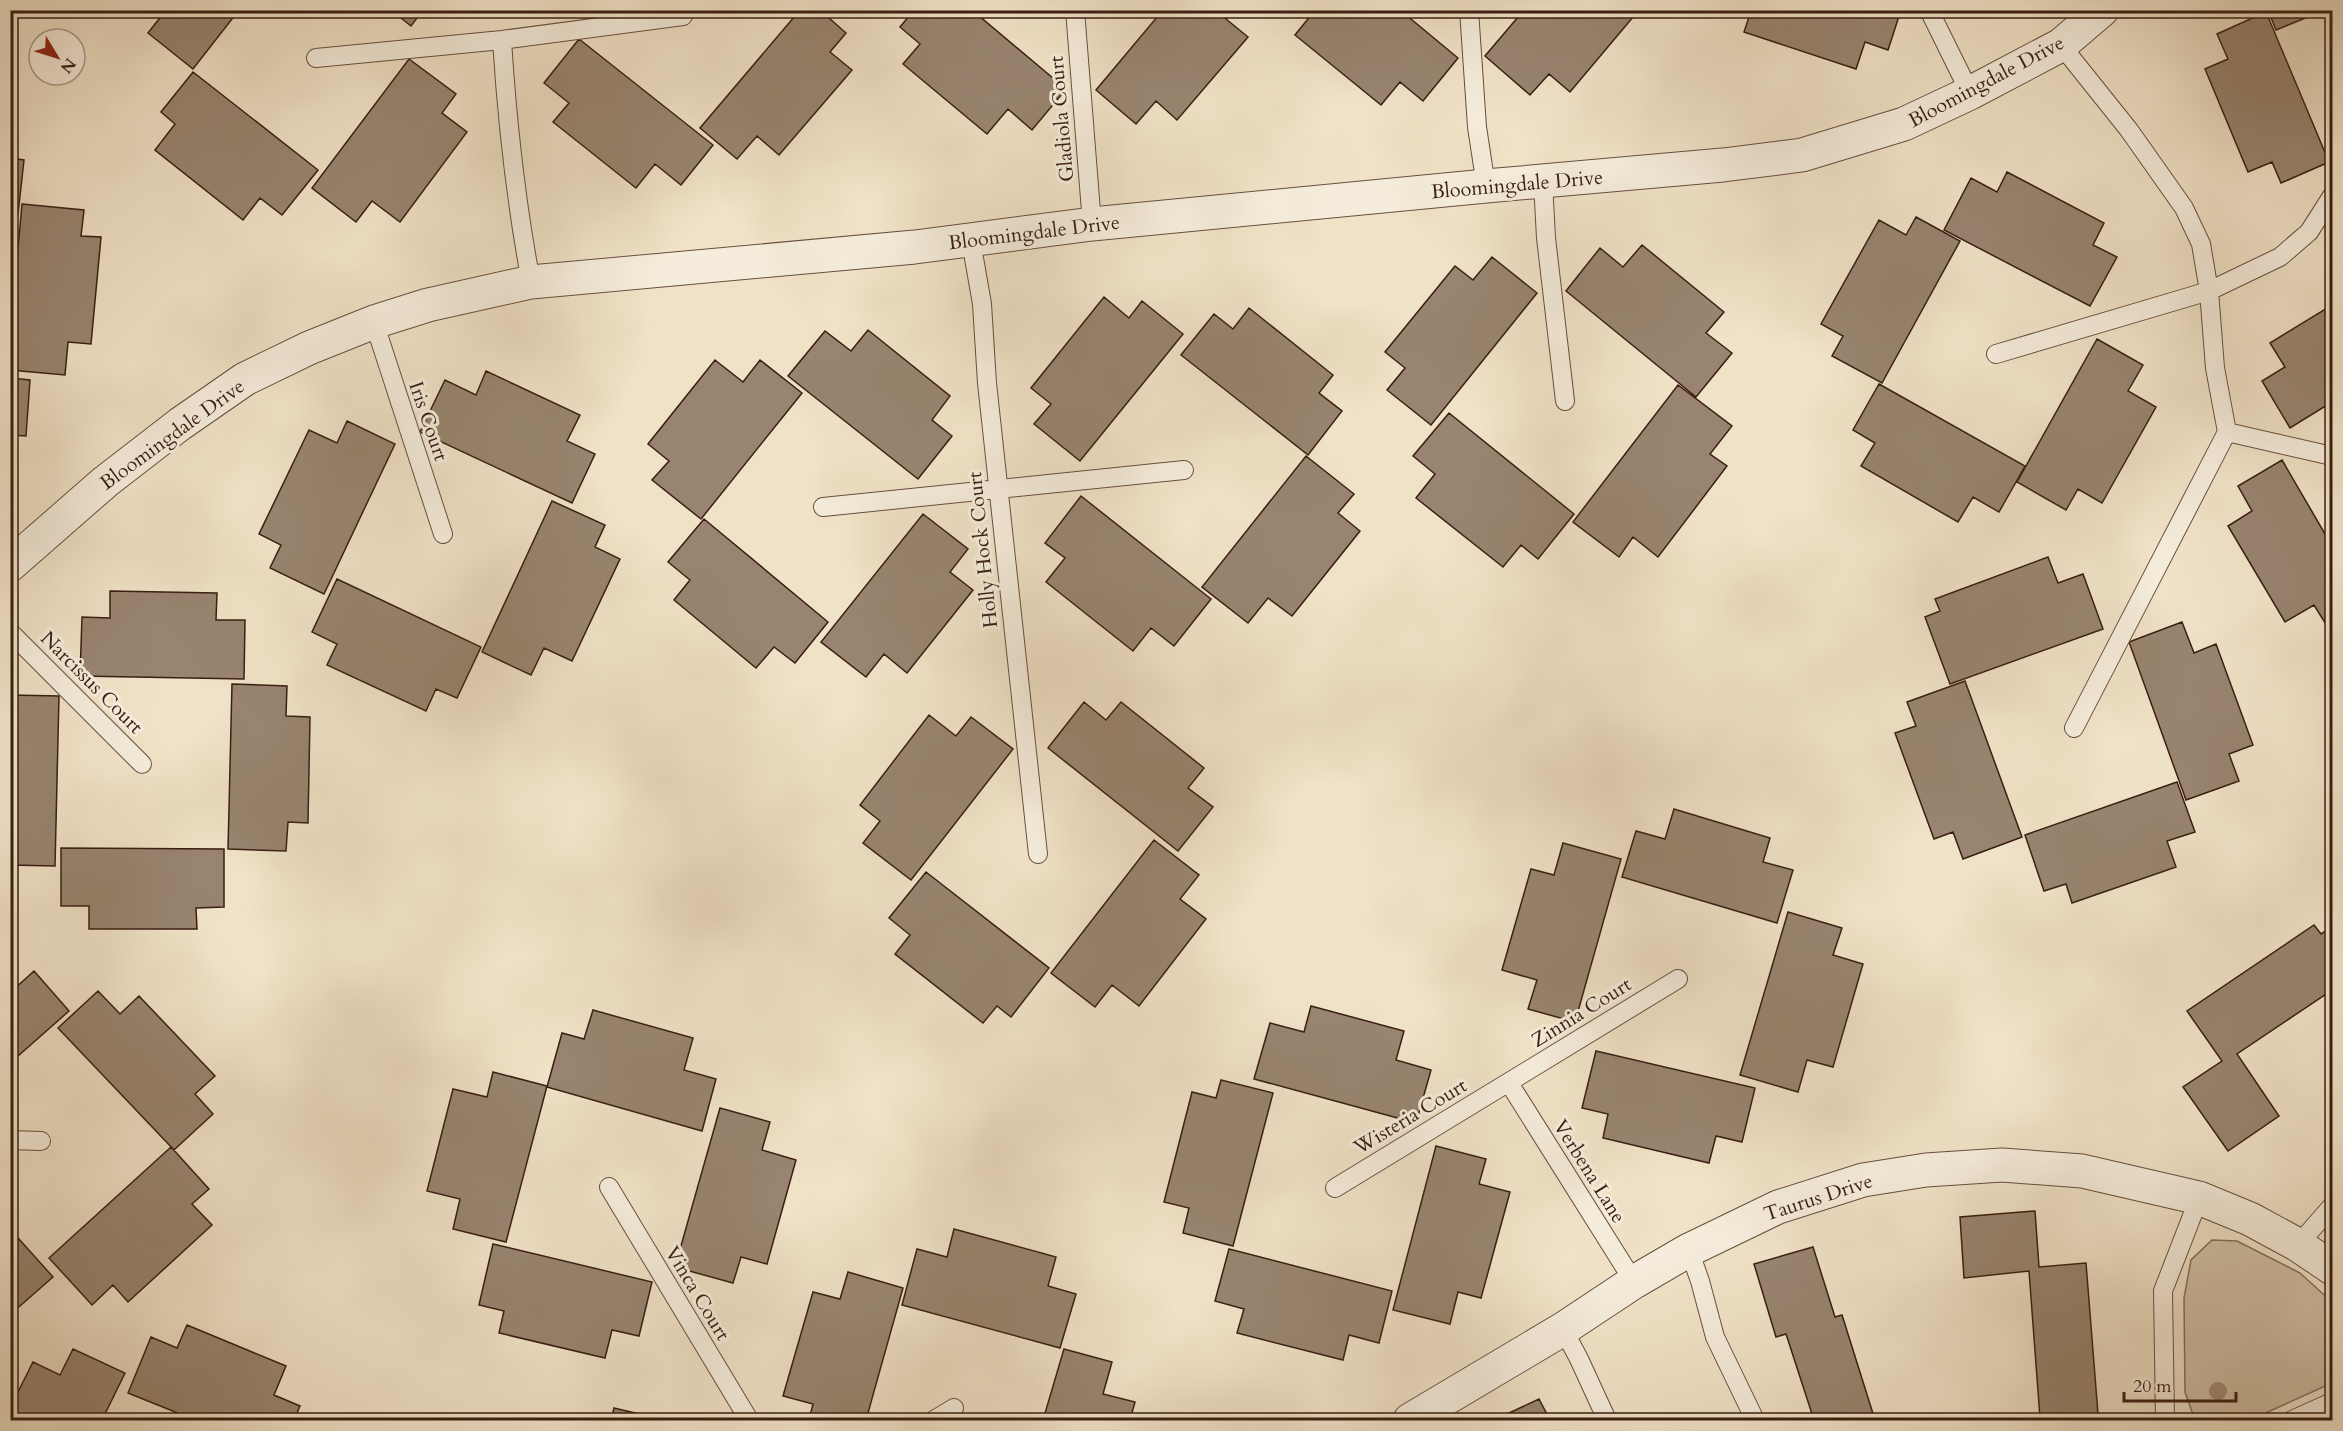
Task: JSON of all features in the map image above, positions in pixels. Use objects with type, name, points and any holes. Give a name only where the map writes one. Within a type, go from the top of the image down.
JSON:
[{"type":"street","name":"Bloomingdale Drive","points":[[10,565],[105,482],[180,424],[245,380],[309,348],[374,322],[428,305],[531,282],[971,241],[1092,224],[1543,182],[1802,155],[1904,124],[1970,93],[2061,45],[2102,10]]},
{"type":"street","name":"Taurus Drive","points":[[1410,1420],[1563,1329],[1634,1282],[1689,1251],[1778,1207],[1863,1180],[1926,1170],[2002,1164],[2082,1171],[2199,1198],[2250,1219],[2298,1245],[2332,1268]]},
{"type":"lane","name":"Gladiola Court","points":[[1075,10],[1092,224]]},
{"type":"lane","points":[[1469,10],[1477,127],[1486,186]]},
{"type":"lane","points":[[1929,10],[1970,93]]},
{"type":"lane","points":[[316,58],[502,40],[683,16]]},
{"type":"lane","points":[[502,40],[505,89],[522,233],[531,282]]},
{"type":"lane","points":[[2061,45],[2129,130],[2184,208],[2201,244],[2209,291],[2215,368],[2227,432],[2074,728]]},
{"type":"lane","points":[[1543,182],[1546,238],[1565,401]]},
{"type":"lane","points":[[1996,354],[2209,291],[2280,257],[2309,232],[2332,196]]},
{"type":"lane","name":"Holly Hock Court","points":[[971,241],[982,304],[987,383],[1038,854]]},
{"type":"lane","name":"Iris Court","points":[[374,322],[443,534]]},
{"type":"lane","points":[[2227,432],[2332,456]]},
{"type":"lane","points":[[823,507],[1184,471]]},
{"type":"lane","name":"Narcissus Court","points":[[10,632],[142,764]]},
{"type":"lane","name":"Zinnia Court","points":[[1509,1083],[1678,979]]},
{"type":"lane","name":"Wisteria Court","points":[[1335,1188],[1509,1083]]},
{"type":"lane","name":"Verbena Lane","points":[[1509,1083],[1634,1282]]},
{"type":"lane","points":[[10,1140],[41,1141]]},
{"type":"lane","name":"Vinca Court","points":[[609,1187],[749,1420]]},
{"type":"lane","points":[[2165,1420],[2163,1291],[2199,1198]]},
{"type":"lane","points":[[2298,1245],[2332,1206]]},
{"type":"lane","points":[[1689,1251],[1700,1281],[1715,1337],[1755,1420]]},
{"type":"lane","points":[[1563,1329],[1607,1420]]},
{"type":"lane","points":[[2292,1420],[2332,1402]]},
{"type":"lane","points":[[934,1420],[954,1408]]},
{"type":"shaded area","points":[[2212,1240],[2237,1241],[2300,1273],[2332,1302],[2332,1383],[2250,1420],[2195,1420],[2185,1392],[2184,1298],[2191,1260]]},
{"type":"building","points":[[158,10],[239,10],[193,69],[148,33],[163,14]]},
{"type":"building","points":[[391,10],[423,10],[411,26]]},
{"type":"building","points":[[800,10],[820,10],[846,33],[830,52],[852,70],[779,155],[757,136],[737,159],[700,128]]},
{"type":"building","points":[[914,10],[972,10],[1066,89],[1032,130],[1008,109],[987,134],[903,64],[920,44],[900,27]]},
{"type":"building","points":[[1163,10],[1233,10],[1226,19],[1248,37],[1177,120],[1156,101],[1136,124],[1096,90]]},
{"type":"building","points":[[1308,10],[1400,10],[1458,58],[1423,101],[1400,82],[1381,105],[1295,35],[1312,14]]},
{"type":"building","points":[[1524,10],[1639,10],[1570,92],[1549,74],[1530,95],[1485,56]]},
{"type":"building","points":[[1740,10],[1901,10],[1888,50],[1865,42],[1856,69],[1744,32],[1750,14]]},
{"type":"building","points":[[2268,10],[2325,10],[2276,30]]},
{"type":"building","points":[[2266,12],[2329,162],[2281,183],[2272,162],[2248,172],[2205,69],[2228,59],[2217,34]]},
{"type":"building","points":[[579,39],[713,145],[681,185],[655,164],[636,188],[553,122],[569,103],[544,83]]},
{"type":"building","points":[[409,59],[456,94],[442,113],[467,132],[400,222],[372,201],[356,222],[312,188]]},
{"type":"building","points":[[193,72],[318,170],[282,215],[260,198],[243,220],[155,150],[175,124],[161,112]]},
{"type":"building","points":[[10,158],[24,160],[18,214],[10,213]]},
{"type":"building","points":[[2007,172],[2104,223],[2093,245],[2117,257],[2090,306],[1944,230],[1971,178],[1997,192]]},
{"type":"building","points":[[22,204],[84,210],[81,236],[101,237],[91,344],[68,342],[65,375],[10,370],[10,337]]},
{"type":"building","points":[[1916,217],[1960,241],[1882,383],[1832,356],[1843,336],[1821,324],[1879,220],[1906,235]]},
{"type":"building","points":[[1642,245],[1724,312],[1706,333],[1732,353],[1696,397],[1566,291],[1600,248],[1623,267]]},
{"type":"building","points":[[1492,257],[1537,293],[1431,425],[1387,390],[1405,368],[1385,352],[1455,266],[1473,280]]},
{"type":"building","points":[[1104,297],[1129,318],[1142,301],[1183,334],[1080,461],[1034,424],[1051,404],[1031,388]]},
{"type":"building","points":[[2332,305],[2332,402],[2290,428],[2262,381],[2285,367],[2270,343]]},
{"type":"building","points":[[1249,308],[1333,375],[1319,393],[1342,411],[1308,455],[1181,355],[1214,314],[1233,329]]},
{"type":"building","points":[[868,330],[950,396],[932,420],[952,436],[918,479],[788,376],[825,331],[851,351]]},
{"type":"building","points":[[2097,339],[2143,365],[2128,391],[2156,407],[2102,503],[2078,489],[2066,510],[2017,482]]},
{"type":"building","points":[[715,360],[743,382],[760,360],[802,393],[701,519],[652,480],[669,461],[648,444]]},
{"type":"building","points":[[486,371],[580,415],[567,441],[595,454],[572,503],[420,432],[445,380],[476,395]]},
{"type":"building","points":[[10,378],[30,380],[26,436],[10,435]]},
{"type":"building","points":[[1879,384],[2025,466],[1999,512],[1973,497],[1958,522],[1861,466],[1875,443],[1853,430]]},
{"type":"building","points":[[1678,385],[1732,426],[1710,454],[1727,466],[1658,557],[1633,537],[1619,557],[1573,522]]},
{"type":"building","points":[[1449,413],[1574,514],[1538,559],[1521,545],[1503,567],[1416,498],[1435,474],[1413,456]]},
{"type":"building","points":[[347,421],[395,444],[324,594],[270,568],[281,545],[259,534],[309,430],[337,443]]},
{"type":"building","points":[[1306,456],[1354,494],[1338,513],[1360,531],[1292,616],[1268,598],[1248,623],[1202,587]]},
{"type":"building","points":[[2282,460],[2332,546],[2332,623],[2327,626],[2314,605],[2285,622],[2228,526],[2252,511],[2238,486]]},
{"type":"building","points":[[1081,496],[1211,599],[1174,646],[1151,628],[1133,651],[1046,582],[1065,558],[1045,543]]},
{"type":"building","points":[[552,501],[605,525],[595,547],[620,559],[572,661],[544,648],[531,675],[482,652]]},
{"type":"building","points":[[923,514],[968,549],[950,572],[973,590],[907,673],[884,654],[866,677],[821,642]]},
{"type":"building","points":[[704,519],[828,622],[795,663],[774,647],[756,668],[674,600],[690,580],[668,562]]},
{"type":"building","points":[[2048,557],[2058,583],[2083,574],[2103,629],[1950,684],[1925,617],[1940,611],[1935,599]]},
{"type":"building","points":[[337,579],[481,647],[457,698],[436,689],[426,711],[327,665],[337,644],[312,632]]},
{"type":"building","points":[[110,591],[217,593],[216,620],[245,620],[244,679],[80,676],[82,617],[110,618]]},
{"type":"building","points":[[2182,622],[2194,653],[2216,644],[2253,745],[2229,754],[2239,781],[2186,800],[2129,642]]},
{"type":"building","points":[[1965,681],[2022,837],[1963,859],[1953,832],[1934,839],[1895,733],[1916,726],[1907,702]]},
{"type":"building","points":[[232,684],[287,686],[286,716],[310,717],[308,823],[288,822],[286,851],[228,849]]},
{"type":"building","points":[[10,695],[59,696],[55,866],[10,865]]},
{"type":"building","points":[[1084,702],[1106,720],[1121,702],[1204,768],[1188,788],[1213,807],[1178,851],[1048,748]]},
{"type":"building","points":[[929,715],[956,736],[971,717],[1013,749],[911,880],[863,843],[880,821],[860,805]]},
{"type":"building","points":[[2177,782],[2195,832],[2167,841],[2176,867],[2072,903],[2066,884],[2044,891],[2025,835]]},
{"type":"building","points":[[1674,809],[1770,838],[1763,862],[1793,870],[1777,923],[1622,877],[1636,831],[1665,839]]},
{"type":"building","points":[[1154,840],[1199,875],[1180,899],[1206,919],[1139,1006],[1112,985],[1095,1007],[1051,973]]},
{"type":"building","points":[[1563,843],[1621,859],[1575,1022],[1528,1009],[1537,980],[1502,970],[1531,869],[1554,875]]},
{"type":"building","points":[[61,848],[224,849],[224,907],[196,908],[197,929],[89,929],[89,906],[61,906]]},
{"type":"building","points":[[926,872],[1049,968],[1011,1017],[997,1006],[983,1023],[895,954],[910,935],[889,918]]},
{"type":"building","points":[[1788,912],[1842,928],[1833,955],[1863,964],[1833,1067],[1807,1060],[1798,1092],[1740,1075]]},
{"type":"building","points":[[2314,925],[2321,934],[2332,927],[2332,990],[2237,1054],[2279,1116],[2228,1151],[2183,1087],[2222,1061],[2187,1011]]},
{"type":"building","points":[[34,971],[69,1011],[10,1063],[10,988],[13,990]]},
{"type":"building","points":[[98,991],[120,1014],[139,996],[215,1076],[195,1094],[213,1114],[174,1150],[58,1028]]},
{"type":"building","points":[[1311,1006],[1404,1031],[1396,1060],[1431,1070],[1416,1123],[1254,1079],[1270,1023],[1304,1032]]},
{"type":"building","points":[[593,1010],[693,1038],[684,1070],[716,1079],[702,1131],[547,1087],[562,1033],[584,1039]]},
{"type":"building","points":[[1596,1051],[1755,1088],[1742,1142],[1716,1136],[1709,1163],[1603,1138],[1608,1114],[1582,1108]]},
{"type":"building","points":[[493,1072],[547,1086],[506,1242],[453,1229],[460,1199],[427,1191],[453,1089],[487,1097]]},
{"type":"building","points":[[1221,1080],[1273,1093],[1233,1246],[1183,1233],[1189,1208],[1164,1202],[1192,1092],[1216,1098]]},
{"type":"building","points":[[720,1108],[770,1122],[762,1150],[796,1160],[767,1264],[741,1257],[733,1283],[675,1267]]},
{"type":"building","points":[[1436,1146],[1486,1159],[1479,1184],[1510,1192],[1481,1298],[1458,1292],[1450,1324],[1393,1310]]},
{"type":"building","points":[[171,1147],[209,1189],[192,1204],[212,1225],[128,1302],[113,1285],[92,1305],[49,1258]]},
{"type":"building","points":[[2035,1211],[2039,1267],[2086,1263],[2098,1414],[2080,1415],[2080,1420],[2020,1420],[2040,1418],[2029,1271],[1964,1278],[1960,1217]]},
{"type":"building","points":[[10,1229],[53,1277],[12,1313],[10,1311]]},
{"type":"building","points":[[954,1229],[1056,1257],[1048,1286],[1076,1294],[1060,1348],[902,1305],[917,1249],[947,1257]]},
{"type":"building","points":[[493,1244],[652,1282],[639,1336],[612,1330],[605,1358],[499,1333],[504,1311],[479,1305]]},
{"type":"building","points":[[1813,1247],[1835,1317],[1842,1315],[1875,1420],[1814,1420],[1786,1334],[1776,1337],[1754,1264]]},
{"type":"building","points":[[1229,1249],[1392,1291],[1379,1343],[1349,1335],[1343,1360],[1237,1333],[1244,1309],[1215,1301]]},
{"type":"building","points":[[848,1272],[903,1288],[866,1420],[809,1420],[813,1404],[783,1396],[813,1292],[840,1299]]},
{"type":"building","points":[[187,1325],[286,1366],[274,1395],[300,1406],[294,1420],[195,1420],[128,1393],[151,1337],[177,1348]]},
{"type":"building","points":[[73,1349],[125,1373],[102,1420],[10,1420],[10,1408],[33,1362],[60,1375]]},
{"type":"building","points":[[1064,1349],[1112,1362],[1103,1394],[1135,1402],[1130,1420],[1043,1420]]},
{"type":"building","points":[[1539,1399],[1550,1420],[1494,1420]]},
{"type":"building","points":[[614,1408],[665,1420],[611,1420]]}]
